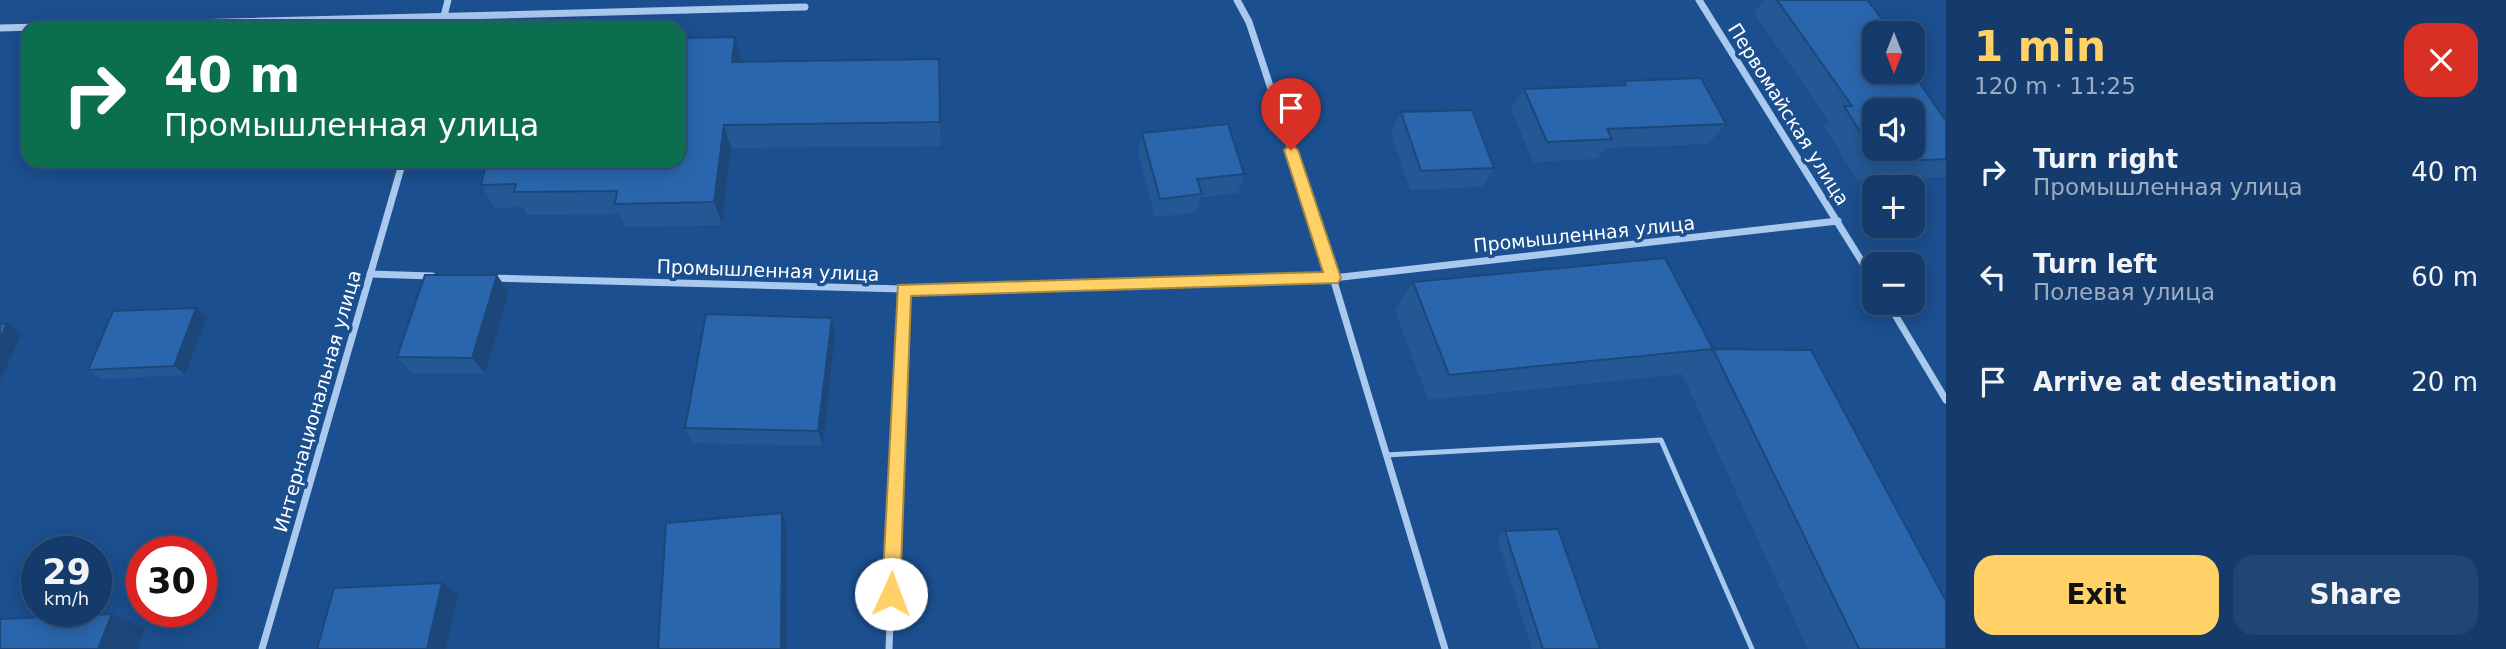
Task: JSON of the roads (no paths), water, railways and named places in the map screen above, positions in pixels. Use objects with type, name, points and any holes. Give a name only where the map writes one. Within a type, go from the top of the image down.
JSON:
[{"type":"street","points":[[443,21],[448,0]]},
{"type":"street","points":[[1237,0],[1249,22],[1333,278],[1445,649]]},
{"type":"street","name":"Первомайская улица","points":[[1699,0],[1862,261]]},
{"type":"street","points":[[260,21],[805,7]]},
{"type":"street","points":[[0,28],[21,27]]},
{"type":"street","name":"Интернациональная улица","points":[[262,649],[401,168]]},
{"type":"street","name":"Промышленная улица","points":[[479,277],[903,289],[1333,278],[1838,220]]},
{"type":"street","points":[[370,274],[438,276]]},
{"type":"street","points":[[889,649],[903,289]]},
{"type":"street","points":[[1895,315],[1946,400]]},
{"type":"lane","points":[[1387,455],[1661,440],[1752,649]]}]
